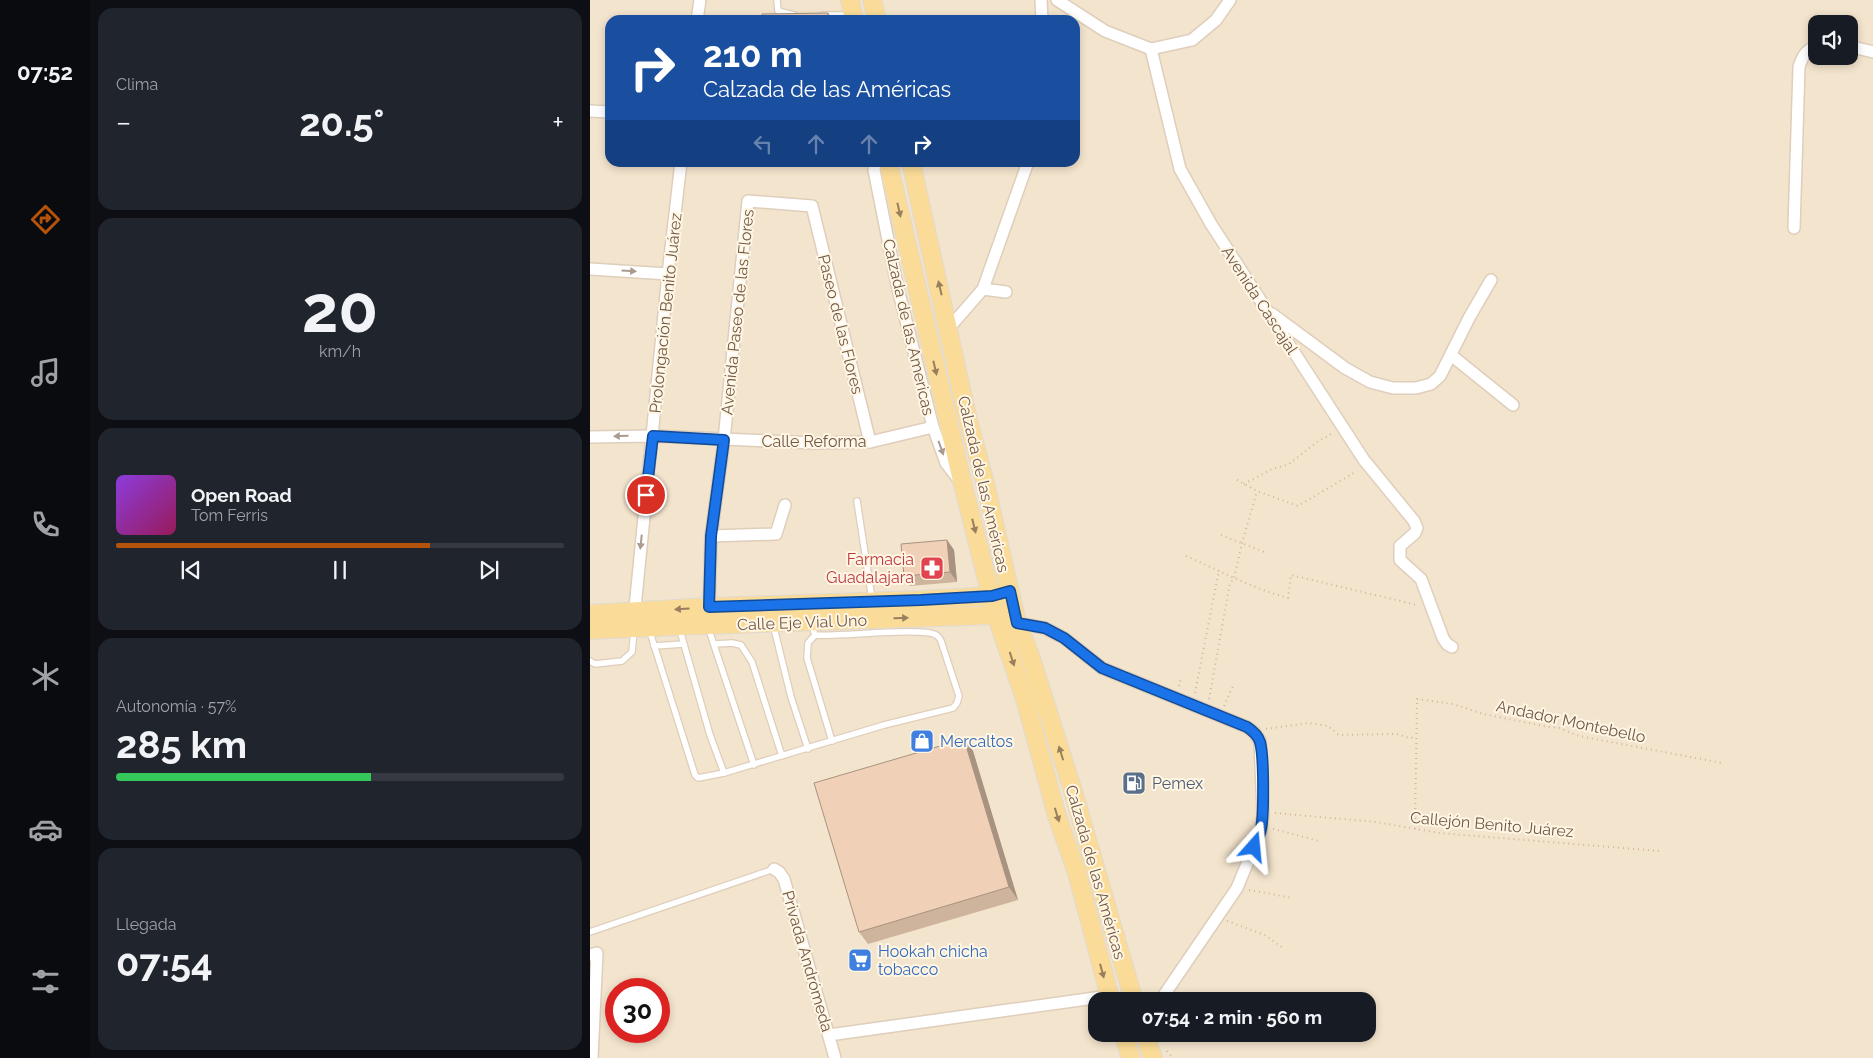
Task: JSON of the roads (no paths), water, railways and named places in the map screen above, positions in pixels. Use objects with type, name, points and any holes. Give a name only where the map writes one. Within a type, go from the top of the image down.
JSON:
[{"type":"main road","points":[[872,0],[876,15]]},
{"type":"main road","name":"Calzada de las Américas","points":[[889,167],[963,486],[992,596],[1030,655],[1072,788],[1131,992]]},
{"type":"main road","name":"Calzada de las Américas","points":[[912,167],[967,416],[986,487],[1010,591],[1007,619],[1025,699],[1108,992]]},
{"type":"main road","name":"Calle Eje Vial Uno","points":[[590,630],[639,623],[709,607],[992,596],[1010,591]]},
{"type":"main road","name":"Calle Eje Vial Uno","points":[[590,614],[639,623],[678,626],[773,623],[813,628],[1007,619]]},
{"type":"main road","points":[[1125,1042],[1128,1055]]},
{"type":"main road","points":[[1147,1042],[1153,1058]]},
{"type":"street","points":[[698,15],[700,0]]},
{"type":"street","points":[[1042,0],[1042,15]]},
{"type":"street","points":[[1057,0],[1105,31],[1151,49],[1192,40],[1216,20],[1230,0]]},
{"type":"street","points":[[1858,48],[1873,52]]},
{"type":"street","name":"Avenida Cascajal","points":[[1151,49],[1180,169],[1211,224],[1343,428],[1367,464],[1418,528],[1400,546],[1400,560],[1421,579],[1442,638],[1447,644],[1452,646]]},
{"type":"street","points":[[1794,228],[1799,67],[1803,56],[1808,51]]},
{"type":"street","points":[[590,111],[605,112]]},
{"type":"street","name":"Prolongación Benito Juárez","points":[[639,623],[653,436],[668,274],[680,167]]},
{"type":"street","name":"Calzada de las Americas","points":[[874,167],[897,285],[933,428],[946,462],[963,486]]},
{"type":"street","points":[[949,328],[983,289],[1026,167]]},
{"type":"street","name":"Avenida Paseo de las Flores","points":[[709,607],[711,536],[724,440],[748,201],[812,206]]},
{"type":"street","name":"Paseo de las Flores","points":[[812,206],[870,442]]},
{"type":"street","points":[[590,268],[668,274]]},
{"type":"street","points":[[1268,312],[1345,368],[1370,382],[1393,388],[1416,388],[1431,384],[1440,376],[1491,280]]},
{"type":"street","points":[[983,289],[1006,292]]},
{"type":"street","points":[[1450,356],[1513,405]]},
{"type":"street","name":"Calle Reforma","points":[[590,437],[653,436],[816,443],[870,442],[933,428]]},
{"type":"street","points":[[711,536],[776,534],[785,505]]},
{"type":"street","points":[[1007,619],[1045,628],[1064,638],[1102,668],[1247,727],[1254,732],[1260,741],[1263,814],[1261,826],[1237,888],[1166,992]]},
{"type":"street","name":"Privada Andrómeda","points":[[774,869],[780,872],[784,879],[835,1058]]},
{"type":"street","points":[[592,1058],[594,954]]},
{"type":"street","points":[[829,1035],[1088,1001]]},
{"type":"lane","points":[[777,0],[778,11],[792,15],[801,15]]},
{"type":"lane","points":[[819,15],[852,12]]},
{"type":"lane","points":[[857,501],[872,602]]},
{"type":"lane","points":[[771,605],[773,623],[791,697],[808,748]]},
{"type":"lane","points":[[639,623],[654,646],[695,775],[698,778],[754,765],[782,756],[832,741],[884,725],[953,708],[959,696],[941,641],[936,635],[907,632],[831,637],[813,628],[808,643],[807,658],[832,741]]},
{"type":"lane","points":[[590,661],[595,664],[622,661],[632,652],[639,623]]},
{"type":"lane","points":[[708,625],[754,765]]},
{"type":"lane","points":[[678,626],[710,735],[724,773]]},
{"type":"lane","points":[[714,644],[732,643],[741,645],[752,662],[782,756]]},
{"type":"lane","points":[[654,646],[684,644]]},
{"type":"lane","points":[[590,932],[774,869]]},
{"type":"place","name":"Farmacia Guadalajara","points":[[932,568]]},
{"type":"place","name":"Mercaltos","points":[[922,741]]},
{"type":"place","name":"Pemex","points":[[1134,783]]},
{"type":"place","name":"Hookah chicha tobacco","points":[[860,960]]}]
